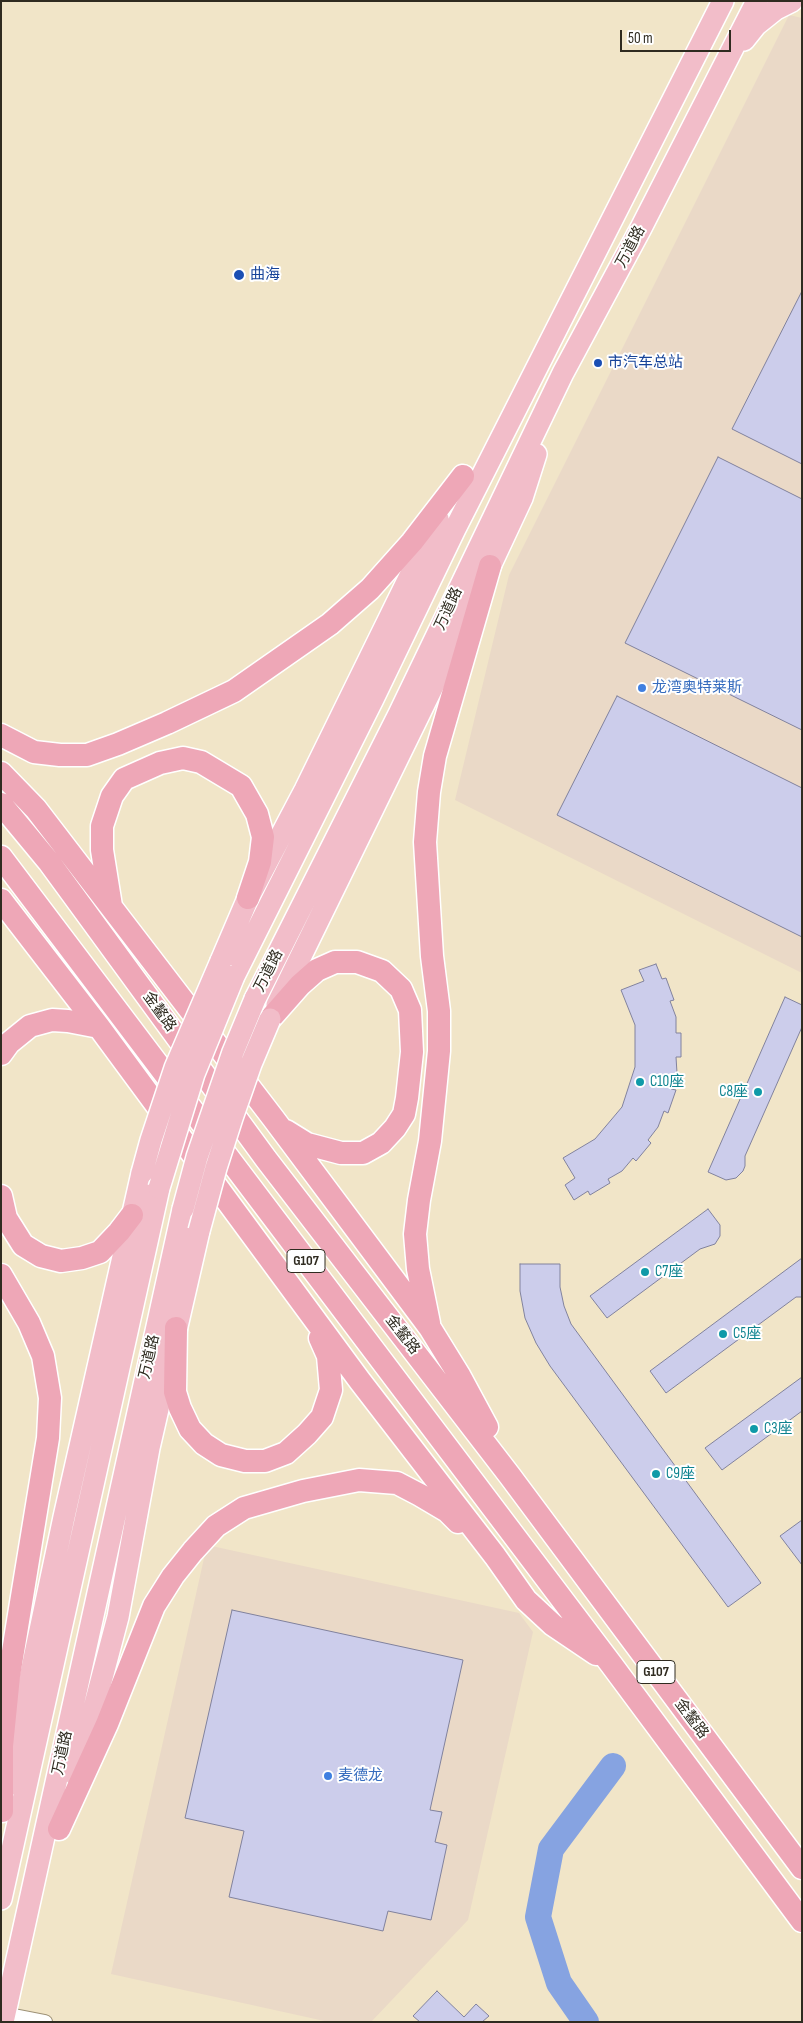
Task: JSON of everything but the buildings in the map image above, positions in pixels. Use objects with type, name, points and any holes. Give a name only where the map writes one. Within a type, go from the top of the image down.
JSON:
[{"type":"highway","points":[[1,735],[34,752],[60,756],[87,755],[167,724],[234,691],[330,624],[370,589],[412,542],[463,476]]},
{"type":"highway","points":[[430,1328],[418,1269],[414,1234],[430,1141],[439,1051],[439,1010],[432,956],[425,842],[429,792],[435,756],[490,566]]},
{"type":"highway","points":[[112,909],[102,850],[102,826],[112,796],[124,780],[160,763],[183,758],[201,762],[241,786],[257,814],[263,837],[260,862],[248,898]]},
{"type":"highway","points":[[1,772],[36,809],[273,1118],[430,1328],[459,1376],[510,1476]]},
{"type":"highway","name":"金鳌路","points":[[1,804],[49,862],[266,1159],[510,1476],[802,1868]]},
{"type":"highway","name":"金鳌路","points":[[1,857],[612,1664],[802,1921]]},
{"type":"highway","points":[[1,900],[98,1027],[360,1381],[495,1556],[526,1600],[553,1626],[612,1664]]},
{"type":"highway","points":[[270,1019],[300,985],[317,970],[335,962],[357,962],[382,971],[401,989],[410,1010],[412,1052],[404,1114],[395,1128],[381,1143],[363,1153],[341,1153],[307,1144],[291,1135],[273,1118]]},
{"type":"highway","points":[[1,1054],[9,1043],[30,1026],[52,1020],[68,1020],[98,1027]]},
{"type":"highway","points":[[1,1196],[6,1218],[23,1245],[41,1256],[60,1260],[82,1258],[100,1252],[132,1215]]},
{"type":"highway","points":[[1,1275],[29,1323],[43,1356],[50,1398],[48,1438],[9,1676],[2,1746],[2,1815]]},
{"type":"highway","points":[[176,1328],[175,1392],[190,1429],[204,1444],[221,1455],[244,1461],[265,1461],[286,1453],[307,1434],[322,1417],[331,1390],[328,1356],[306,1307]]},
{"type":"highway","points":[[59,1829],[106,1724],[154,1606],[173,1576],[193,1551],[216,1526],[244,1508],[303,1491],[359,1480],[396,1483],[447,1511],[495,1556]]},
{"type":"main road","points":[[700,48],[706,1]]},
{"type":"main road","name":"万道路","points":[[1,1899],[159,1188],[227,968],[723,1]]},
{"type":"main road","name":"万道路","points":[[3,2018],[183,1209],[197,1157],[232,1052],[255,999],[399,714],[563,373],[641,228],[757,1]]},
{"type":"main road","points":[[728,59],[756,25],[776,9],[792,1]]},
{"type":"main road","points":[[2,1815],[66,1508],[132,1215],[151,1140],[175,1068],[227,968],[248,898],[309,781],[432,528],[463,476],[536,368]]},
{"type":"main road","points":[[27,1916],[78,1771],[118,1617],[149,1448],[176,1328],[199,1231],[232,1118],[251,1064],[270,1019],[352,853],[522,498],[563,373]]},
{"type":"street","points":[[3,2018],[45,2022]]},
{"type":"shaded area","name":"龙湾奥特莱斯","points":[[789,15],[802,18],[802,973],[455,800],[509,575]]},
{"type":"shaded area","name":"麦德龙","points":[[207,1545],[519,1613],[533,1632],[468,1920],[371,2022],[329,2022],[111,1974]]},
{"type":"waterway","points":[[586,2022],[559,1983],[538,1917],[551,1849],[613,1766]]},
{"type":"place","name":"曲海","points":[[239,275]]},
{"type":"place","name":"市汽车总站","points":[[598,363]]},
{"type":"place","name":"龙湾奥特莱斯","points":[[642,688]]},
{"type":"place","name":"C10座","points":[[640,1082]]},
{"type":"place","name":"C8座","points":[[758,1092]]},
{"type":"place","name":"C7座","points":[[645,1272]]},
{"type":"place","name":"C5座","points":[[723,1334]]},
{"type":"place","name":"C3座","points":[[754,1429]]},
{"type":"place","name":"C9座","points":[[656,1474]]},
{"type":"place","name":"麦德龙","points":[[328,1776]]}]
